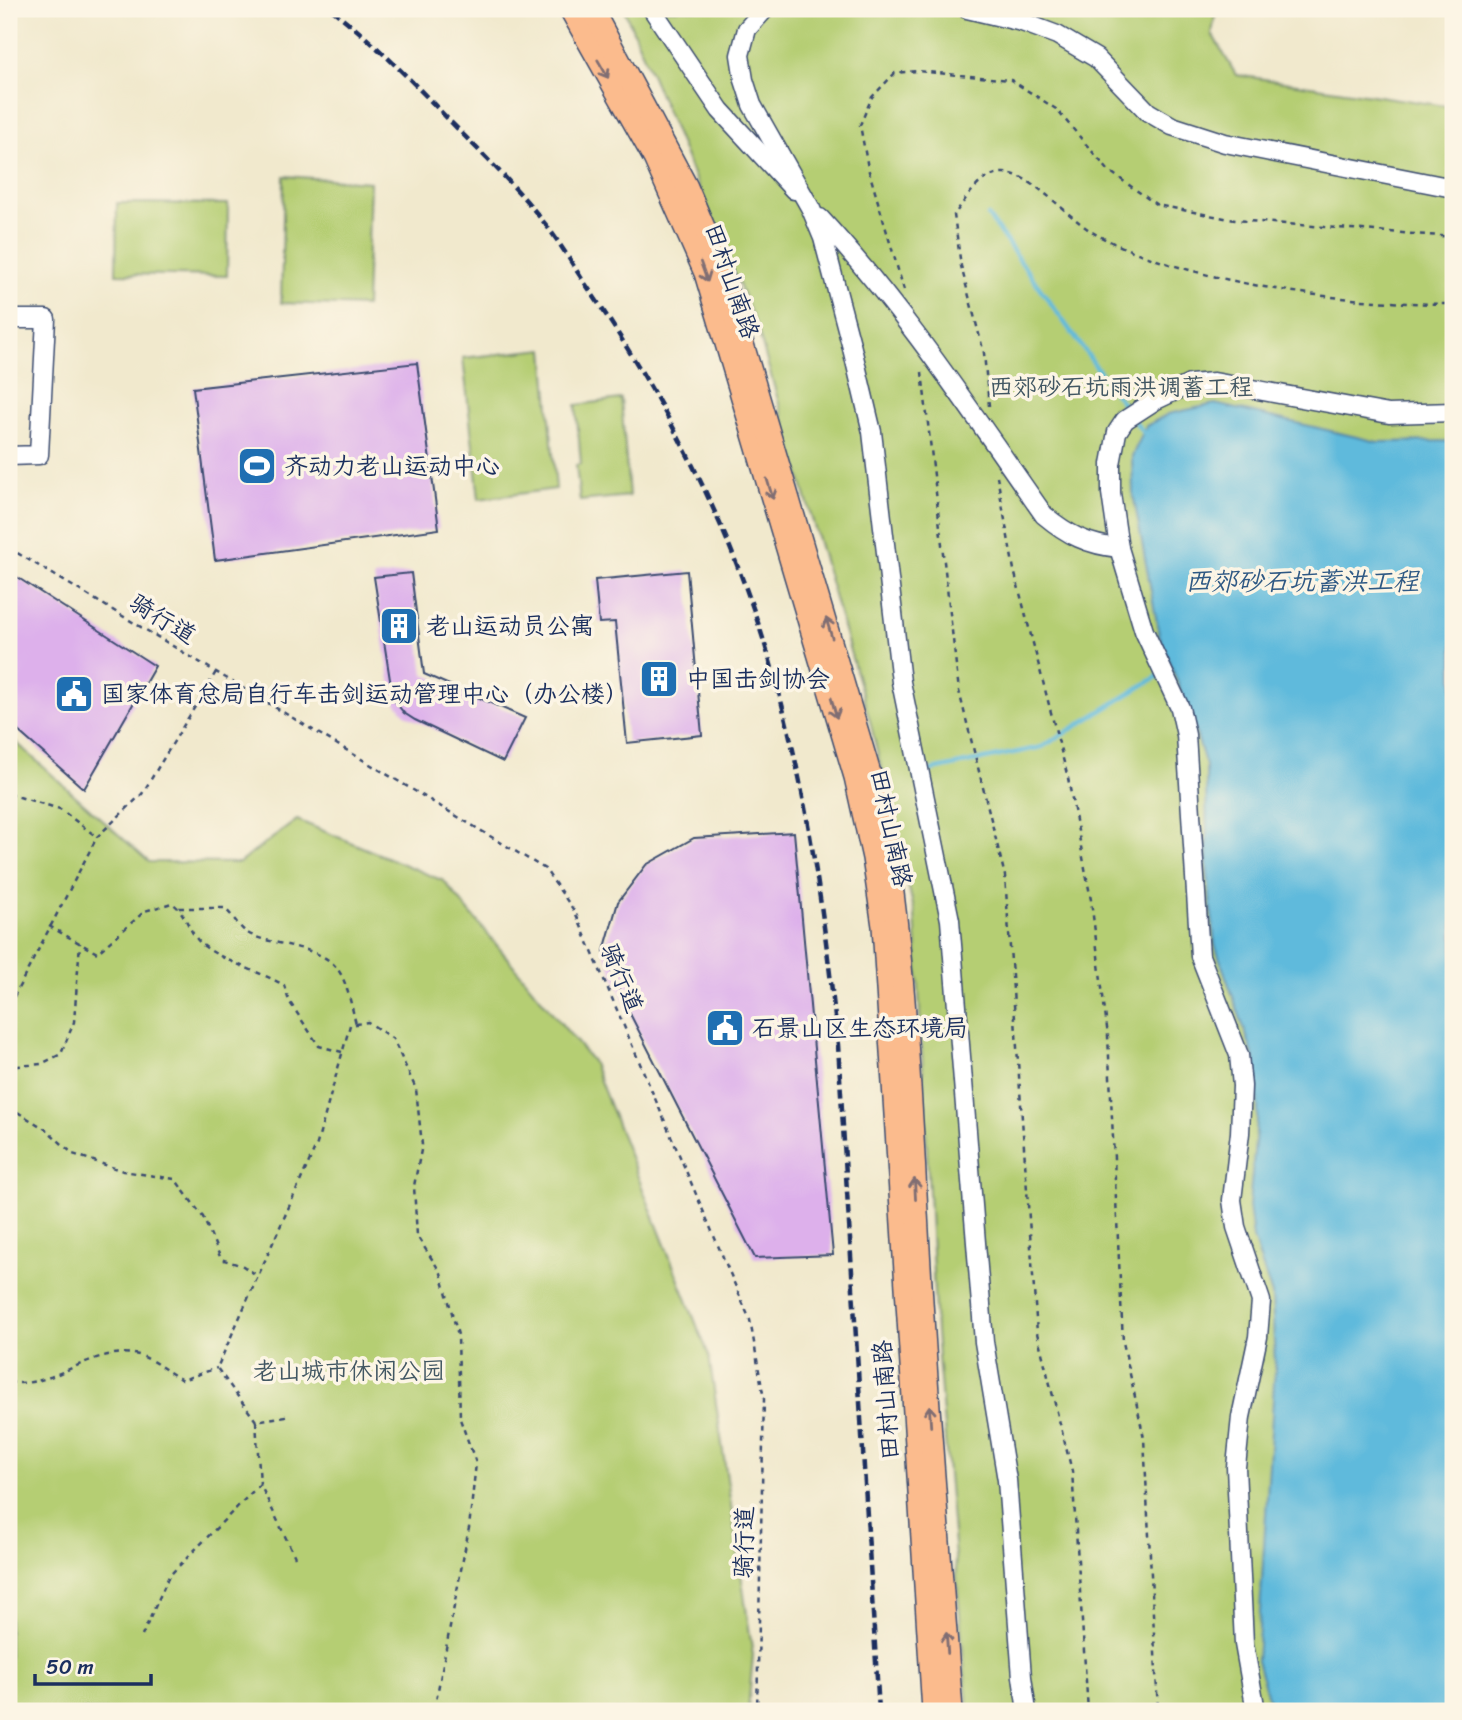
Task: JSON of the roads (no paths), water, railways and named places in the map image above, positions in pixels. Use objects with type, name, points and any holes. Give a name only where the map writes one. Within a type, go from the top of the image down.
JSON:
[{"type":"main road","name":"田村山南路","points":[[570,9],[654,158],[705,273],[855,777],[873,858],[883,926],[933,1711]]},
{"type":"main road","name":"田村山南路","points":[[592,9],[681,175],[718,260],[880,807],[896,896],[924,1338],[952,1711]]},
{"type":"street","points":[[652,9],[720,110],[848,248],[1044,515],[1068,535],[1098,546],[1119,548]]},
{"type":"street","points":[[765,9],[747,29],[743,42],[740,55],[744,80],[752,105],[811,209],[823,238],[872,432],[901,682],[950,920],[984,1342],[1007,1480],[1027,1711]]},
{"type":"street","points":[[967,9],[1022,22],[1057,35],[1096,58],[1148,112],[1172,127],[1225,143],[1453,188]]},
{"type":"street","points":[[9,319],[46,320],[39,455],[9,456]]},
{"type":"street","points":[[1256,1711],[1244,1644],[1236,1467],[1241,1417],[1258,1337],[1261,1301],[1236,1227],[1232,1200],[1240,1133],[1242,1086],[1239,1055],[1200,956],[1186,735],[1180,708],[1144,631],[1119,548],[1111,464],[1117,432],[1131,416],[1190,384],[1214,382],[1389,414],[1453,412]]},
{"type":"water","name":"西郊砂石坑蓄洪工程","points":[[1215,404],[1378,442],[1453,441],[1453,1711],[1272,1711],[1257,1661],[1275,1366],[1272,1295],[1253,1238],[1249,1206],[1258,1109],[1255,1060],[1215,945],[1207,868],[1206,766],[1192,720],[1159,634],[1133,494],[1132,456],[1146,426],[1168,414]]},
{"type":"waterway","points":[[988,216],[1128,411]]},
{"type":"waterway","points":[[1133,419],[1147,437]]},
{"type":"waterway","points":[[928,771],[1042,747],[1160,675]]},
{"type":"railway","points":[[331,9],[377,48],[420,90],[520,194],[558,241],[636,362],[684,448],[725,536],[760,629],[789,731],[810,835],[838,1045],[879,1711]]},
{"type":"place","name":"齐动力老山运动中心","points":[[257,466]]},
{"type":"place","name":"老山运动员公寓","points":[[399,626]]},
{"type":"place","name":"中国击剑协会","points":[[659,679]]},
{"type":"place","name":"国家体育总局自行车击剑运动管理中心（办公楼）","points":[[74,694]]},
{"type":"place","name":"石景山区生态环境局","points":[[725,1028]]},
{"type":"park label","name":"西郊砂石坑雨洪调蓄工程","points":[[1121,387]]},
{"type":"park label","name":"老山城市休闲公园","points":[[349,1371]]}]
